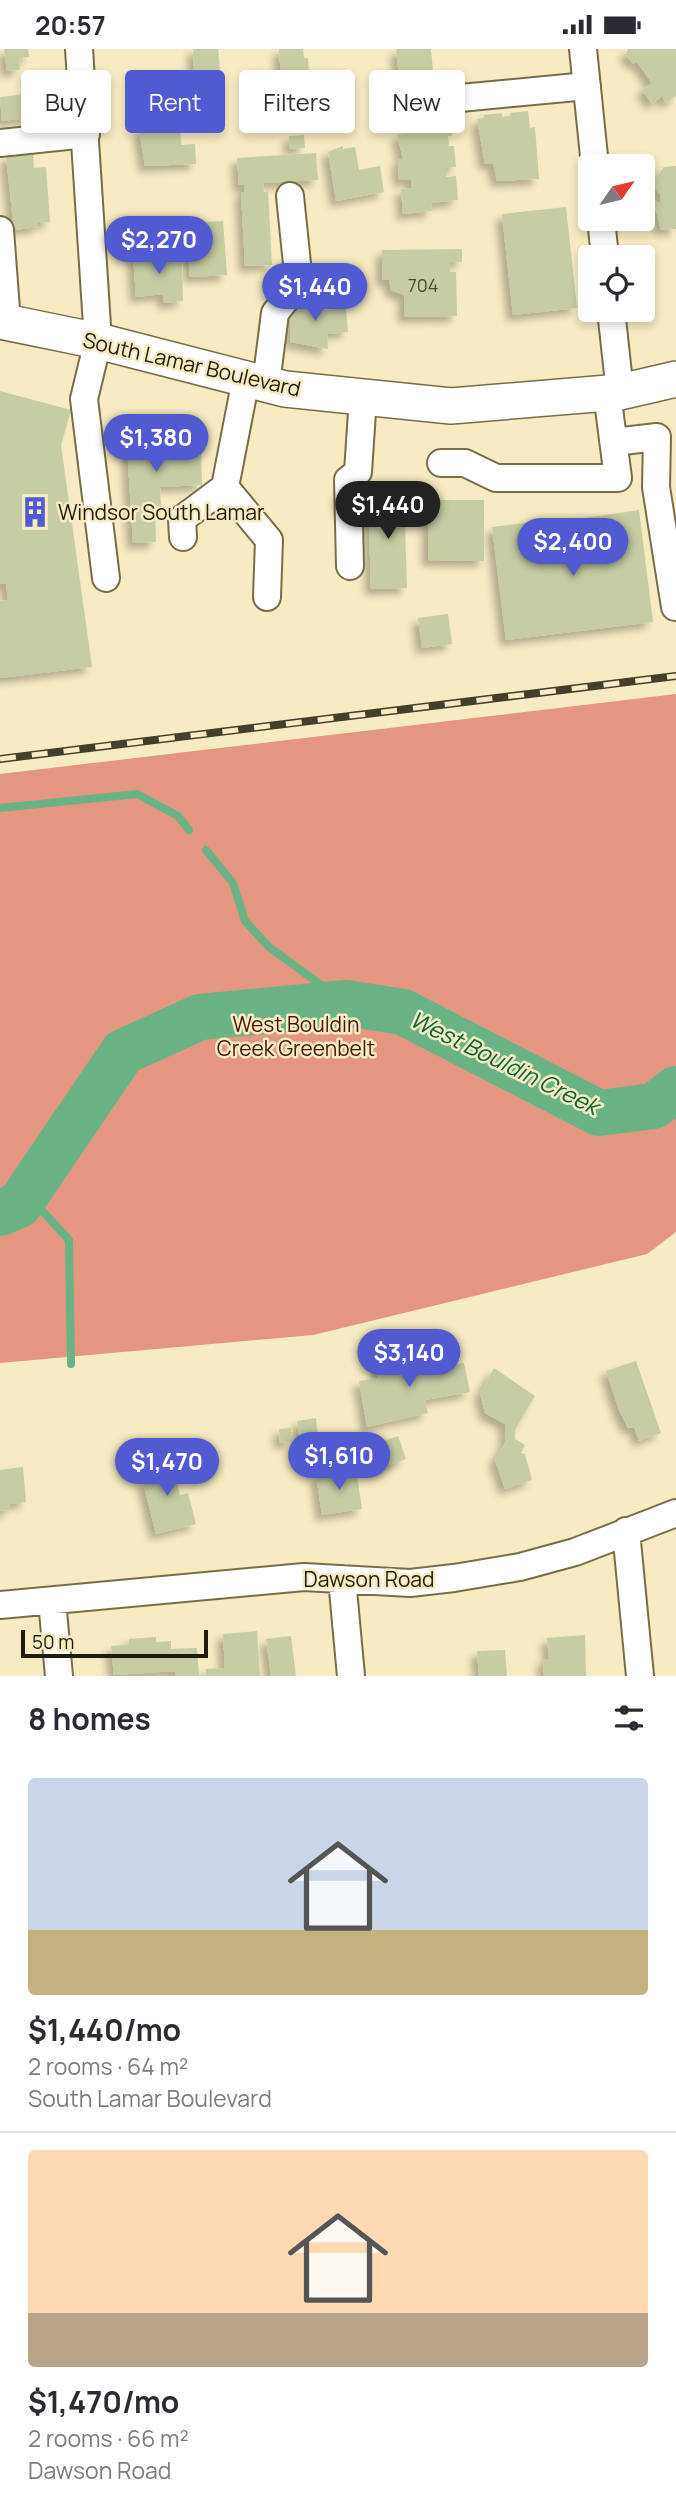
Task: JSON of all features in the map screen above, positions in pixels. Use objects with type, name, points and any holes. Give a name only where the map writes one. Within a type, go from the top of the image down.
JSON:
[{"type":"main road","name":"South Lamar Boulevard","points":[[4,322],[98,341],[256,381],[363,397],[451,406],[613,393],[676,379]]},
{"type":"street","points":[[79,49],[98,341],[85,399],[106,578]]},
{"type":"street","points":[[583,49],[595,154]]},
{"type":"street","points":[[465,98],[587,86]]},
{"type":"street","points":[[0,143],[86,134]]},
{"type":"street","points":[[183,537],[182,519],[225,487],[275,313],[299,283],[290,196]]},
{"type":"street","points":[[0,230],[4,322]]},
{"type":"street","points":[[442,463],[466,463],[496,478],[618,478],[614,442],[611,322]]},
{"type":"street","points":[[350,566],[348,480],[358,473],[363,397]]},
{"type":"street","points":[[614,442],[666,435],[656,487],[675,607]]},
{"type":"street","points":[[225,487],[269,540],[267,597]]},
{"type":"street","name":"Dawson Road","points":[[0,1605],[304,1577],[410,1583],[454,1578],[553,1558],[676,1513]]},
{"type":"street","points":[[626,1531],[640,1676]]},
{"type":"street","points":[[342,1579],[352,1676]]},
{"type":"street","points":[[52,1601],[59,1676]]},
{"type":"green space","name":"West Bouldin Creek Greenbelt","points":[[676,694],[676,1232],[647,1254],[313,1335],[0,1363],[0,774]]},
{"type":"building","points":[[4,49],[28,49],[29,57],[19,58],[20,70],[7,71]]},
{"type":"building","points":[[193,49],[218,49],[220,70],[194,70]]},
{"type":"building","points":[[279,49],[303,49],[304,58],[308,58],[309,70],[280,70]]},
{"type":"building","points":[[396,49],[431,49],[433,70],[398,70]]},
{"type":"building","points":[[628,49],[676,49],[676,96],[666,103],[662,96],[652,104],[642,90],[652,83],[637,62],[633,64],[626,54]]},
{"type":"building","points":[[21,95],[21,119],[2,121],[0,97]]},
{"type":"building","points":[[528,111],[530,128],[535,127],[539,179],[497,181],[493,163],[485,164],[477,119],[484,118],[484,115],[502,113],[502,117]]},
{"type":"building","points":[[140,133],[180,133],[181,145],[195,144],[196,164],[145,166]]},
{"type":"building","points":[[452,133],[452,136],[448,136],[449,146],[454,146],[456,167],[446,168],[446,177],[456,176],[458,200],[431,203],[432,211],[403,214],[401,189],[412,188],[411,179],[399,180],[398,159],[403,159],[397,134]]},
{"type":"building","points":[[304,135],[305,148],[289,149],[289,136]]},
{"type":"building","points":[[343,146],[343,149],[355,147],[359,170],[380,166],[384,192],[336,201],[328,152]]},
{"type":"building","points":[[33,153],[34,168],[46,167],[50,222],[38,223],[38,227],[14,230],[6,156]]},
{"type":"building","points":[[316,153],[318,180],[263,183],[264,192],[268,191],[272,265],[245,266],[241,193],[244,192],[244,185],[239,185],[237,158]]},
{"type":"building","points":[[676,166],[676,229],[661,230],[655,207],[655,203],[661,202],[660,194],[655,189],[655,179],[664,167]]},
{"type":"building","points":[[566,207],[577,308],[513,315],[502,214]]},
{"type":"building","points":[[223,221],[227,275],[190,277],[187,241],[207,240],[206,222]]},
{"type":"building","points":[[462,249],[462,262],[450,262],[450,272],[456,272],[457,316],[404,317],[404,295],[391,290],[389,280],[382,280],[382,250]]},
{"type":"building","points":[[164,252],[164,256],[182,254],[183,301],[164,303],[163,294],[136,297],[133,255]]},
{"type":"building","points":[[316,300],[317,306],[324,306],[324,310],[346,308],[348,332],[327,334],[328,349],[290,342],[291,302]]},
{"type":"building","name":"Windsor South Lamar","points":[[0,391],[71,410],[61,445],[92,667],[0,678],[0,601],[8,600],[6,583],[1,584],[0,578]]},
{"type":"building","points":[[158,423],[159,430],[172,430],[175,449],[201,448],[202,485],[160,487],[161,509],[155,510],[156,542],[133,543],[126,430],[139,430],[139,424]]},
{"type":"building","points":[[404,494],[407,588],[371,589],[368,495]]},
{"type":"building","points":[[428,500],[484,500],[484,561],[428,560]]},
{"type":"building","points":[[639,510],[653,622],[506,640],[492,527],[540,521],[544,561],[575,557],[571,520]]},
{"type":"building","points":[[448,614],[452,644],[422,648],[418,618]]},
{"type":"building","points":[[394,1355],[407,1374],[439,1355],[448,1366],[464,1363],[470,1392],[425,1400],[428,1413],[367,1427],[359,1381],[378,1378],[376,1368]]},
{"type":"building","points":[[636,1361],[661,1433],[639,1441],[634,1427],[628,1428],[619,1410],[606,1371]]},
{"type":"building","points":[[494,1368],[535,1396],[515,1430],[515,1439],[525,1445],[521,1453],[525,1454],[532,1480],[505,1489],[495,1460],[505,1443],[505,1424],[485,1413],[480,1393]]},
{"type":"building","points":[[316,1418],[318,1439],[300,1442],[297,1421]]},
{"type":"building","points":[[291,1428],[292,1442],[280,1443],[279,1429]]},
{"type":"building","points":[[398,1436],[406,1459],[378,1469],[370,1446]]},
{"type":"building","points":[[170,1455],[180,1495],[188,1493],[196,1524],[156,1534],[143,1482],[155,1479],[150,1460]]},
{"type":"building","points":[[23,1467],[26,1502],[9,1504],[10,1510],[0,1511],[0,1470]]},
{"type":"building","points":[[356,1469],[362,1509],[322,1515],[316,1475]]},
{"type":"building","points":[[257,1631],[260,1676],[206,1676],[206,1669],[225,1668],[223,1634]]},
{"type":"building","points":[[585,1635],[586,1676],[544,1676],[543,1659],[549,1659],[547,1638]]},
{"type":"building","points":[[291,1636],[296,1676],[271,1676],[266,1639]]},
{"type":"building","points":[[156,1637],[156,1642],[171,1641],[171,1649],[197,1648],[199,1676],[175,1676],[175,1671],[114,1675],[111,1646],[129,1645],[129,1639]]},
{"type":"building","points":[[505,1650],[507,1676],[479,1676],[477,1651]]},
{"type":"waterway","points":[[0,808],[137,794],[178,816],[189,830]]},
{"type":"waterway","points":[[206,850],[233,883],[245,921],[269,947],[346,1003]]},
{"type":"waterway","name":"West Bouldin Creek","points":[[0,1213],[19,1205],[123,1052],[200,1017],[346,1003],[403,1012],[599,1113],[654,1106],[676,1089]]},
{"type":"waterway","points":[[27,1194],[69,1240],[71,1364]]},
{"type":"railway","points":[[0,759],[676,676]]},
{"type":"place","name":"Windsor South Lamar","points":[[35,512]]}]
